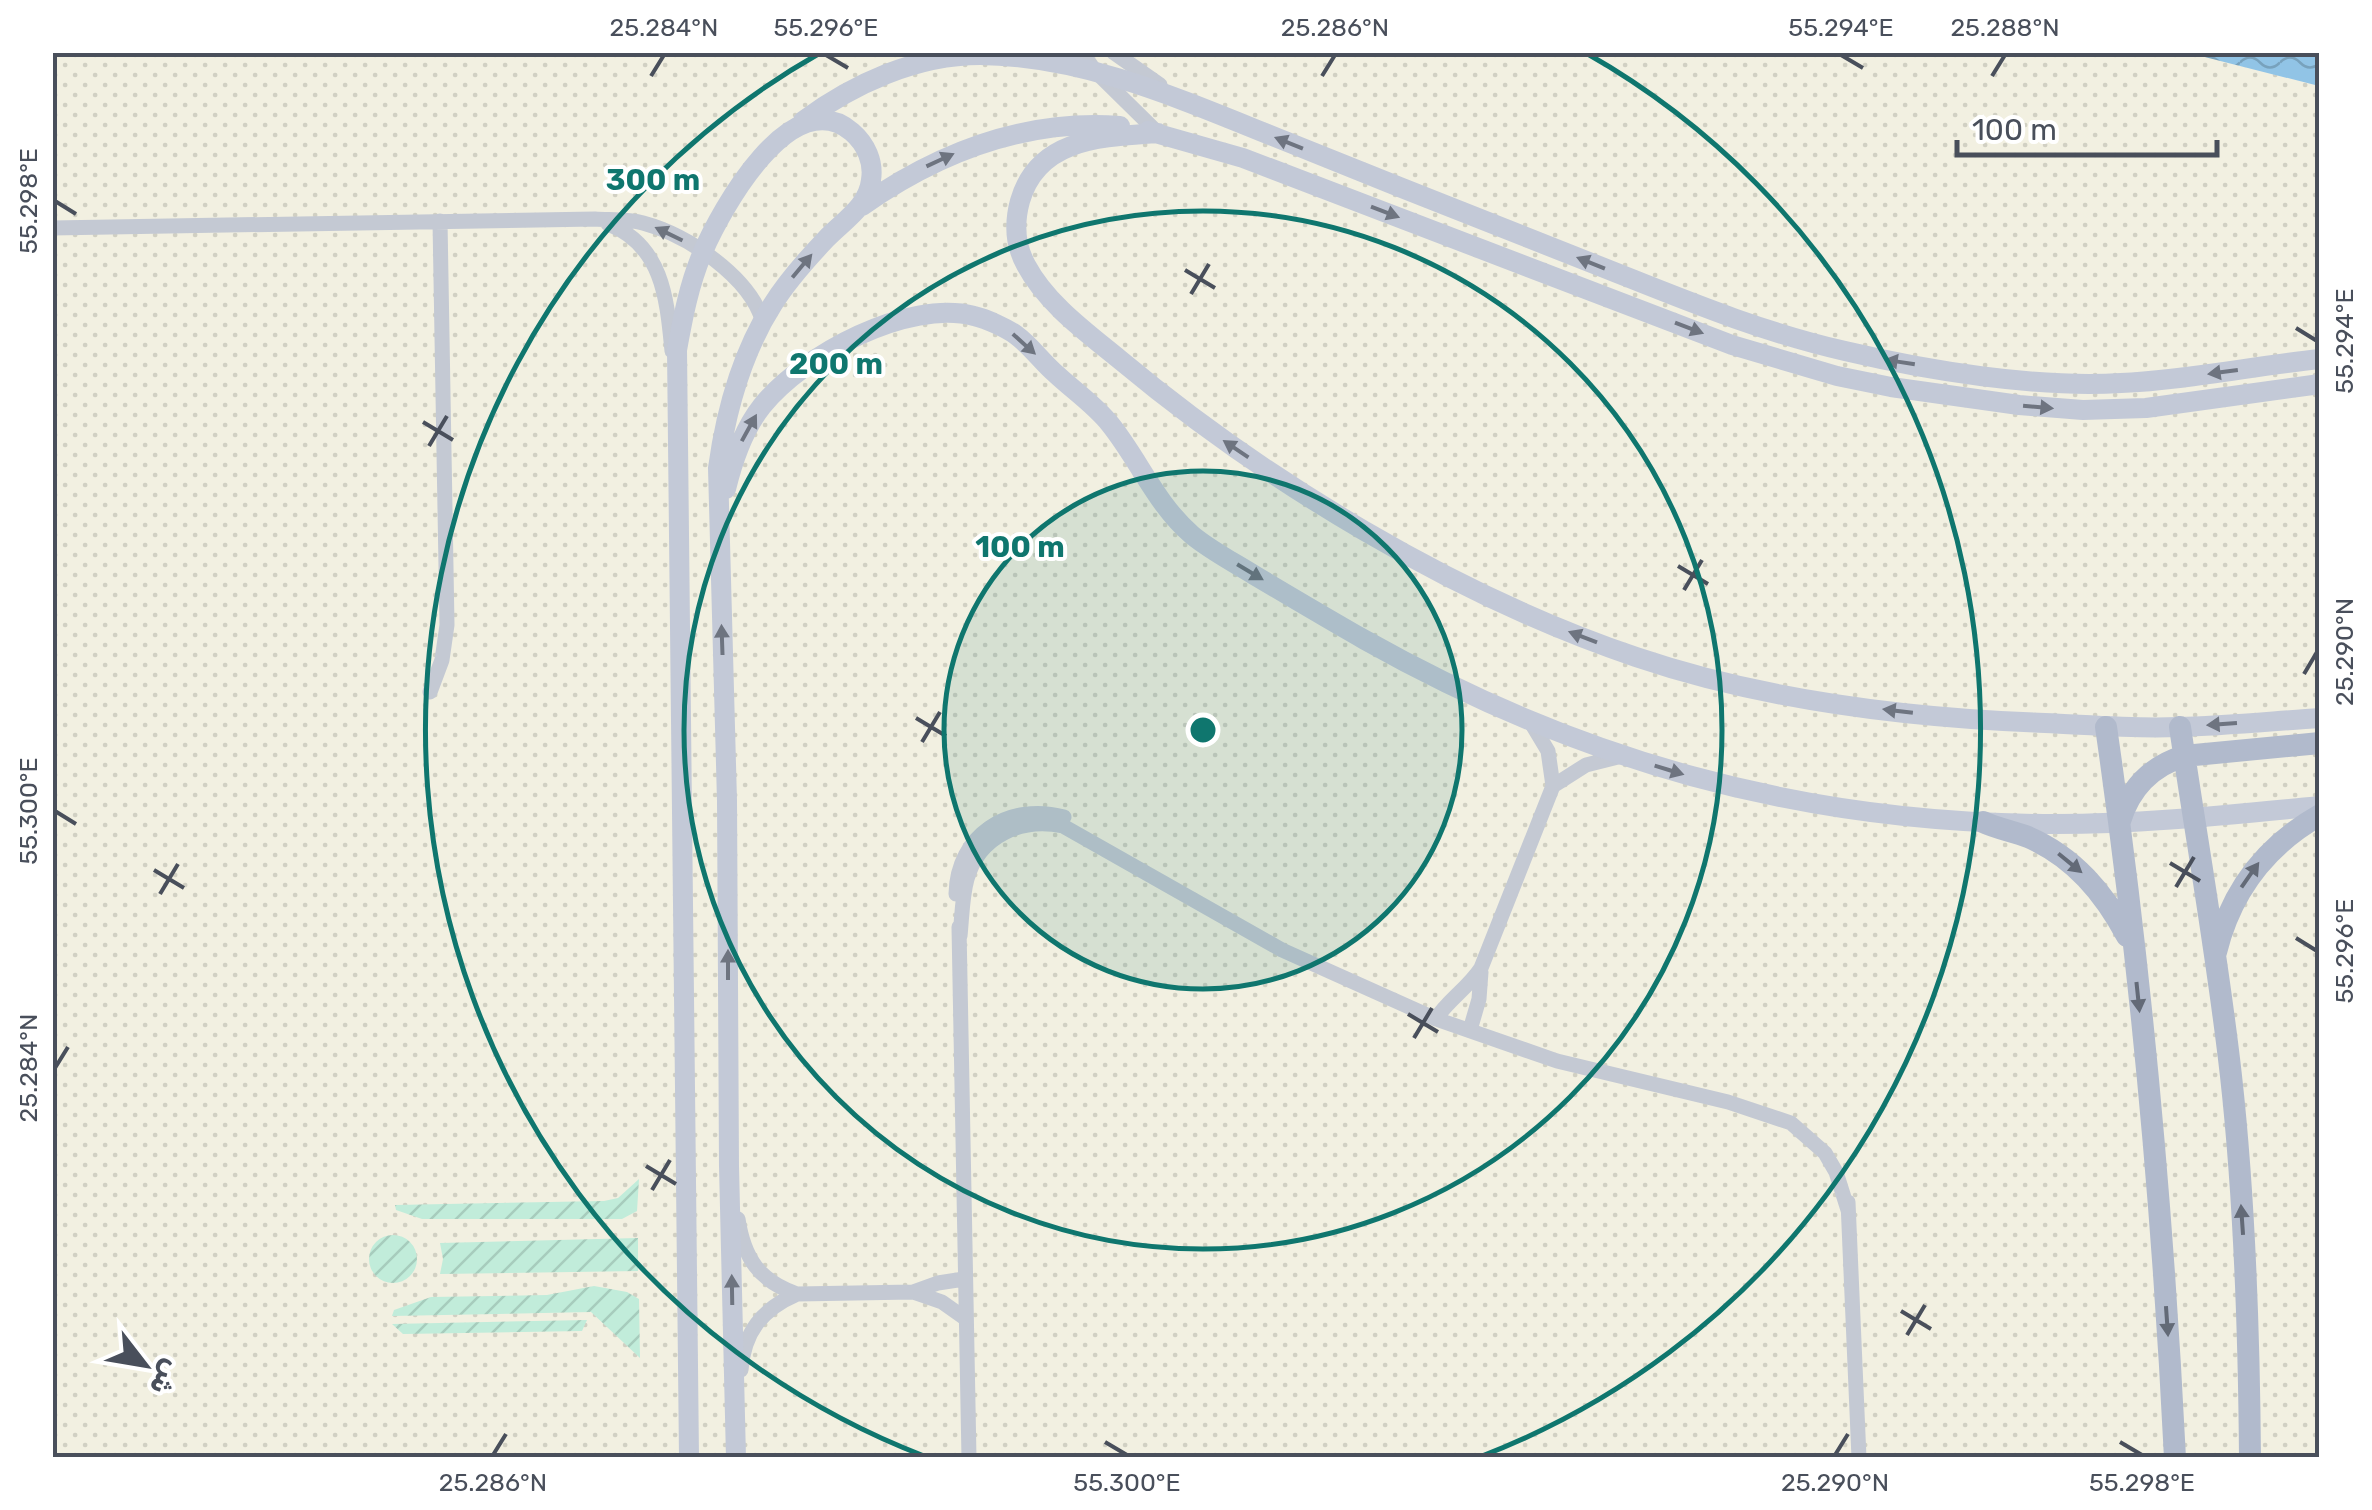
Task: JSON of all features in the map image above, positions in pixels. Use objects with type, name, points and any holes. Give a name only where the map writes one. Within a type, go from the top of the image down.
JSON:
[{"type":"main road","points":[[689,1458],[676,350],[702,254],[748,175],[799,124],[826,104],[873,80],[949,58],[1036,58],[1095,71],[1212,112],[1708,309],[1842,351],[1894,362],[2076,384],[2146,382],[2320,359]]},
{"type":"main road","points":[[735,1451],[727,802],[718,468],[724,425],[736,383],[763,322],[798,268],[857,210],[872,178],[863,143],[850,130],[834,122],[816,120],[799,124]]},
{"type":"main road","points":[[857,210],[928,165],[1001,136],[1079,124],[1118,126],[1158,133],[1243,158],[1732,345],[1891,388],[2082,410],[2146,408],[2320,384]]},
{"type":"main road","points":[[1158,133],[1076,142],[1036,170],[1023,192],[1016,216],[1016,240],[1024,264],[1053,302],[1153,387],[1259,464],[1372,533],[1487,595],[1636,658],[1714,680],[1812,700],[1956,717],[2106,727],[2180,728],[2320,718]]},
{"type":"main road","points":[[718,521],[742,438],[761,406],[787,380],[854,337],[890,323],[935,311],[976,316],[1016,334],[1108,422],[1159,500],[1192,536],[1382,650],[1530,721],[1623,756],[1781,800],[1854,812],[1983,822],[2120,822],[2320,806]]},
{"type":"main road","points":[[2106,727],[2120,822],[2159,1187],[2175,1458]]},
{"type":"main road","points":[[2180,728],[2236,1131],[2246,1280],[2250,1458]]},
{"type":"main road","points":[[2120,822],[2130,798],[2146,777],[2170,760],[2320,743]]},
{"type":"main road","points":[[2214,960],[2230,908],[2243,884],[2278,843],[2320,815]]},
{"type":"main road","points":[[1983,822],[2033,839],[2069,861],[2112,908],[2133,952]]},
{"type":"street","points":[[1082,52],[1095,71],[1158,133]]},
{"type":"street","points":[[1114,52],[1140,73],[1212,112]]},
{"type":"street","points":[[596,219],[618,227],[637,241],[658,270],[668,305],[675,387]]},
{"type":"street","points":[[52,228],[596,219],[641,222],[679,238],[724,267],[758,304],[763,322]]},
{"type":"street","points":[[430,692],[442,660],[447,625],[440,221]]},
{"type":"street","points":[[1436,1020],[1481,968],[1553,786],[1548,751],[1530,721]]},
{"type":"street","points":[[1553,786],[1586,765],[1623,756]]},
{"type":"street","points":[[969,1458],[960,936],[955,890],[957,874],[972,843],[997,821],[1030,812],[1048,812],[1080,825],[1112,852],[1214,914],[1282,950],[1436,1020],[1606,1075],[1728,1102],[1780,1118],[1809,1136],[1831,1162],[1848,1210],[1860,1458]]},
{"type":"street","points":[[1470,1030],[1479,999],[1481,968]]},
{"type":"street","points":[[729,1166],[746,1253],[766,1279],[797,1294],[913,1292],[938,1283],[964,1280]]},
{"type":"street","points":[[913,1292],[942,1302],[966,1319]]},
{"type":"street","points":[[735,1451],[746,1341],[766,1311],[797,1294]]},
{"type":"sand","points":[[2189,52],[2319,86],[2319,1457],[53,1457],[52,53]]},
{"type":"green space","points":[[639,1179],[637,1211],[622,1219],[422,1219],[396,1210],[395,1205],[604,1201],[618,1198]]},
{"type":"green space","points":[[393,1235],[410,1242],[417,1259],[410,1276],[393,1283],[376,1276],[369,1259],[376,1242]]},
{"type":"green space","points":[[638,1238],[638,1271],[440,1274],[440,1243]]},
{"type":"green space","points":[[594,1286],[627,1292],[639,1299],[640,1358],[591,1312],[392,1316],[394,1310],[431,1297],[547,1295]]},
{"type":"green space","points":[[587,1320],[582,1331],[403,1334],[392,1324]]},
{"type":"water","points":[[2189,53],[2319,53],[2319,86]]}]
